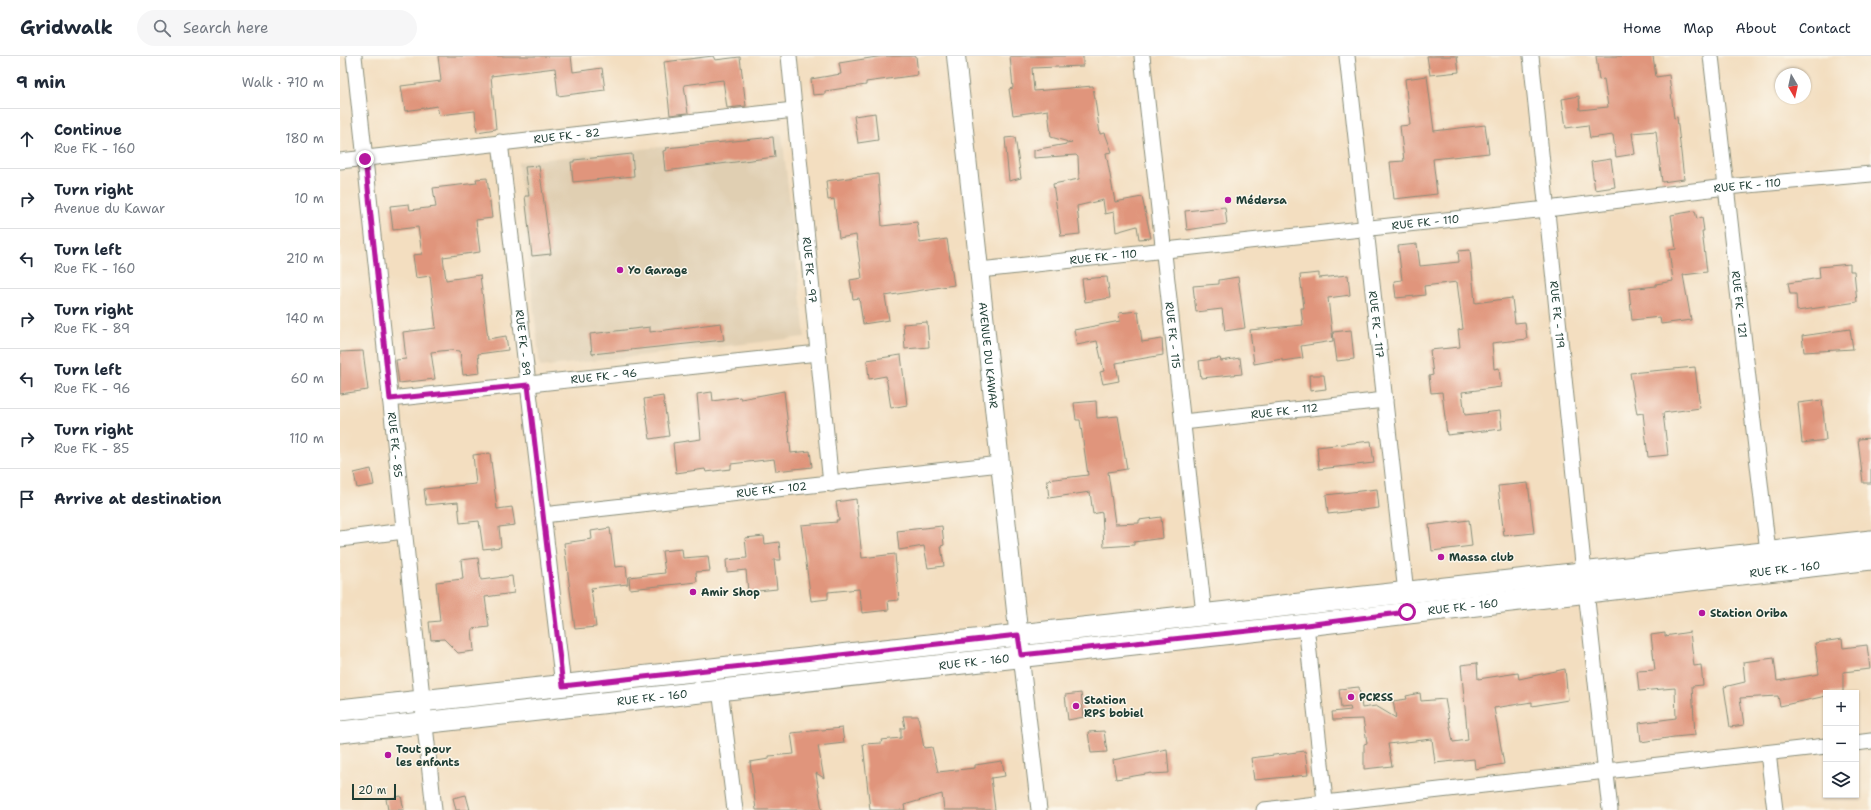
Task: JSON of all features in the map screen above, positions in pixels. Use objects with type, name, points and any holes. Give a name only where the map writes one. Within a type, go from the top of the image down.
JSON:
[{"type":"main road","name":"RUE FK - 160","points":[[340,732],[1021,655],[1306,625],[1585,583],[1768,552],[1871,541]]},
{"type":"main road","name":"RUE FK - 160","points":[[340,710],[1406,593],[1585,583],[1871,559]]},
{"type":"street","name":"RUE FK - 85","points":[[354,56],[434,810]]},
{"type":"street","name":"RUE FK - 97","points":[[788,56],[831,484]]},
{"type":"street","name":"AVENUE DU KAWAR","points":[[956,56],[1021,655]]},
{"type":"street","name":"RUE FK - 115","points":[[1142,56],[1204,614]]},
{"type":"street","name":"RUE FK - 117","points":[[1347,56],[1406,593]]},
{"type":"street","name":"RUE FK - 119","points":[[1531,56],[1585,583],[1610,810]]},
{"type":"street","name":"RUE FK - 121","points":[[1711,56],[1768,552]]},
{"type":"street","name":"RUE FK - 82","points":[[340,161],[794,110]]},
{"type":"street","name":"RUE FK - 89","points":[[500,142],[563,686]]},
{"type":"street","name":"RUE FK - 110","points":[[980,270],[1547,209],[1726,187],[1871,174]]},
{"type":"street","name":"RUE FK - 96","points":[[390,399],[818,353]]},
{"type":"street","name":"RUE FK - 112","points":[[1183,422],[1385,400]]},
{"type":"street","name":"RUE FK - 102","points":[[543,515],[1000,464]]},
{"type":"street","points":[[340,539],[404,532]]},
{"type":"street","points":[[1306,625],[1326,806]]},
{"type":"street","points":[[1021,655],[1039,810]]},
{"type":"street","points":[[720,689],[735,810]]},
{"type":"street","points":[[1859,743],[1871,741]]},
{"type":"street","points":[[1264,810],[1326,806],[1606,771],[1823,746]]},
{"type":"street","points":[[1768,753],[1775,810]]},
{"type":"shaded area","points":[[782,134],[805,337],[540,367],[518,162]]},
{"type":"building","points":[[438,56],[571,56],[573,72],[602,68],[605,90],[558,96],[555,68],[491,76],[496,129],[477,132],[475,111],[439,115],[437,106],[405,111],[401,86],[441,81]]},
{"type":"building","points":[[713,56],[715,60],[740,57],[746,106],[727,108],[723,80],[684,85],[688,113],[670,115],[664,62]]},
{"type":"building","points":[[883,56],[916,56],[918,75],[866,82],[866,85],[825,91],[825,94],[813,95],[811,79],[841,74],[839,63]]},
{"type":"building","points":[[1010,56],[1083,56],[1083,66],[1032,68],[1034,91],[1093,86],[1100,134],[1105,133],[1112,152],[1106,153],[1115,202],[1142,197],[1151,238],[1139,239],[1137,226],[1116,232],[1114,212],[1105,214],[1103,200],[1077,206],[1080,234],[1061,236],[1053,184],[1079,179],[1078,157],[1076,155],[1034,158],[1034,150],[1072,143],[1051,137],[1048,110],[1013,115],[1009,89],[1013,88]]},
{"type":"building","points":[[1427,56],[1457,56],[1459,72],[1430,75]]},
{"type":"building","points":[[1596,56],[1653,56],[1656,77],[1669,75],[1674,118],[1677,117],[1684,179],[1662,182],[1656,131],[1632,133],[1635,154],[1616,157],[1613,135],[1590,138],[1588,125],[1566,128],[1562,99],[1579,96],[1580,110],[1608,107],[1604,79],[1599,80]]},
{"type":"building","points":[[1427,76],[1434,131],[1485,125],[1489,153],[1433,159],[1437,194],[1394,199],[1390,162],[1404,161],[1400,126],[1410,125],[1405,79]]},
{"type":"building","points":[[875,113],[878,140],[858,143],[854,116]]},
{"type":"building","points":[[773,137],[775,157],[665,171],[663,151],[667,150],[666,148]]},
{"type":"building","points":[[1015,137],[1021,178],[1009,181],[1005,138]]},
{"type":"building","points":[[632,154],[634,176],[573,182],[571,162],[574,162],[574,160]]},
{"type":"building","points":[[1611,159],[1615,187],[1595,190],[1591,162]]},
{"type":"building","points":[[539,166],[551,254],[532,256],[525,196],[529,196],[525,167]]},
{"type":"building","points":[[878,174],[882,226],[917,222],[920,243],[947,239],[954,285],[885,296],[889,320],[863,324],[859,298],[853,299],[850,280],[862,278],[856,235],[839,238],[834,199],[828,200],[826,181]]},
{"type":"building","points":[[487,178],[492,218],[476,220],[480,252],[443,257],[446,280],[480,275],[488,339],[506,336],[508,350],[478,354],[480,373],[463,375],[460,351],[450,350],[431,352],[435,379],[399,383],[396,360],[406,359],[403,332],[436,328],[430,276],[416,278],[413,255],[422,254],[418,227],[393,230],[390,206],[409,204],[410,210],[436,207],[433,188],[477,183],[476,179]]},
{"type":"building","points":[[1225,207],[1227,224],[1187,230],[1185,211]]},
{"type":"building","points":[[1695,211],[1697,219],[1702,217],[1704,231],[1702,231],[1707,272],[1683,275],[1691,320],[1661,324],[1660,317],[1632,320],[1629,289],[1656,286],[1656,284],[1673,281],[1669,250],[1676,249],[1671,215]]},
{"type":"building","points":[[1417,244],[1420,266],[1459,262],[1458,251],[1470,250],[1475,303],[1512,298],[1515,323],[1525,322],[1527,339],[1492,343],[1494,369],[1499,368],[1501,387],[1462,392],[1465,415],[1500,411],[1502,429],[1447,435],[1442,392],[1431,393],[1429,376],[1433,375],[1430,350],[1460,347],[1458,330],[1463,329],[1457,282],[1424,286],[1425,295],[1396,298],[1394,281],[1402,280],[1398,246]]},
{"type":"building","points":[[1850,264],[1850,271],[1854,271],[1857,302],[1797,311],[1796,294],[1790,294],[1788,283],[1820,278],[1819,267]]},
{"type":"building","points":[[1319,273],[1319,278],[1348,275],[1350,295],[1328,298],[1333,341],[1301,346],[1303,358],[1282,361],[1282,359],[1254,364],[1250,330],[1303,325],[1301,308],[1304,308],[1300,275]]},
{"type":"building","points":[[1107,277],[1110,298],[1085,302],[1082,279]]},
{"type":"building","points":[[1238,277],[1245,328],[1225,331],[1222,309],[1196,312],[1193,286],[1219,284],[1219,280]]},
{"type":"building","points":[[1138,311],[1142,342],[1162,339],[1163,355],[1116,363],[1119,381],[1103,384],[1100,372],[1104,371],[1097,341],[1077,345],[1074,330],[1120,321],[1119,313]]},
{"type":"building","points":[[927,322],[929,347],[905,349],[903,324]]},
{"type":"building","points":[[721,323],[724,340],[592,354],[590,334],[650,327],[650,332]]},
{"type":"building","points":[[1850,329],[1853,349],[1804,352],[1802,336]]},
{"type":"building","points":[[1351,330],[1354,359],[1337,361],[1333,332]]},
{"type":"building","points":[[363,351],[368,390],[340,394],[340,352]]},
{"type":"building","points":[[901,355],[907,405],[891,408],[886,376],[869,379],[867,360]]},
{"type":"building","points":[[1220,358],[1221,361],[1240,358],[1242,374],[1201,378],[1199,361]]},
{"type":"building","points":[[1695,367],[1700,408],[1663,413],[1668,455],[1648,457],[1643,413],[1637,414],[1630,373]]},
{"type":"building","points":[[1309,375],[1324,375],[1326,389],[1310,391]]},
{"type":"building","points":[[784,391],[791,453],[810,451],[812,467],[776,471],[774,459],[731,464],[731,469],[706,472],[705,469],[676,473],[673,443],[701,439],[697,394],[712,392],[713,401],[740,397],[741,399]]},
{"type":"building","points":[[663,396],[669,436],[650,439],[644,399]]},
{"type":"building","points":[[1822,400],[1826,440],[1802,443],[1798,403]]},
{"type":"building","points":[[1096,401],[1097,418],[1118,416],[1127,469],[1108,472],[1115,524],[1139,523],[1139,520],[1161,517],[1163,538],[1134,542],[1134,545],[1104,547],[1102,512],[1093,514],[1090,492],[1049,498],[1047,480],[1088,475],[1080,420],[1076,420],[1074,403]]},
{"type":"building","points":[[1871,438],[1871,483],[1863,483],[1858,439]]},
{"type":"building","points":[[1371,441],[1374,463],[1319,469],[1317,447]]},
{"type":"building","points":[[490,453],[497,509],[512,507],[515,525],[499,527],[501,547],[483,549],[479,521],[460,523],[458,502],[426,505],[424,489],[476,484],[473,455]]},
{"type":"building","points":[[371,469],[374,485],[357,488],[354,473]]},
{"type":"building","points":[[1528,483],[1534,533],[1504,536],[1498,486]]},
{"type":"building","points":[[1377,489],[1379,508],[1328,514],[1326,495]]},
{"type":"building","points":[[856,499],[862,558],[895,554],[899,600],[888,601],[889,610],[862,613],[859,589],[828,592],[828,599],[811,601],[801,525],[837,522],[836,520],[839,520],[836,502]]},
{"type":"building","points":[[1469,520],[1472,546],[1432,551],[1429,525]]},
{"type":"building","points":[[942,526],[944,545],[941,546],[944,566],[928,568],[924,546],[899,550],[897,531]]},
{"type":"building","points":[[610,528],[615,567],[626,566],[628,584],[591,588],[596,627],[575,629],[564,543],[592,539],[591,531]]},
{"type":"building","points":[[764,536],[765,544],[779,542],[781,560],[774,560],[777,589],[748,592],[746,570],[727,572],[726,560],[747,558],[745,538]]},
{"type":"building","points":[[682,549],[683,558],[708,556],[710,571],[696,572],[697,582],[630,589],[629,577],[665,573],[662,551]]},
{"type":"building","points":[[478,558],[481,580],[512,576],[514,593],[485,597],[489,627],[472,629],[474,651],[458,653],[444,639],[431,640],[429,622],[440,621],[436,582],[463,579],[461,560]]},
{"type":"building","points":[[1690,632],[1694,666],[1701,665],[1703,685],[1692,686],[1695,735],[1641,742],[1639,723],[1676,718],[1675,688],[1639,691],[1637,671],[1655,670],[1651,635],[1665,633],[1665,636]]},
{"type":"building","points":[[1842,639],[1843,648],[1867,645],[1870,669],[1843,672],[1843,690],[1823,690],[1823,697],[1780,706],[1778,696],[1740,698],[1744,725],[1730,727],[1724,687],[1745,682],[1743,662],[1774,658],[1777,681],[1819,674],[1815,643]]},
{"type":"building","points":[[1477,663],[1478,679],[1518,673],[1519,679],[1565,669],[1568,700],[1532,706],[1532,702],[1494,708],[1504,764],[1475,769],[1474,759],[1435,763],[1432,739],[1388,744],[1392,766],[1364,769],[1364,744],[1367,743],[1363,719],[1333,720],[1332,712],[1351,710],[1350,707],[1341,708],[1339,689],[1359,687],[1362,708],[1376,706],[1396,718],[1393,701],[1407,699],[1406,696],[1420,693],[1421,701],[1445,699],[1453,742],[1468,740],[1461,665]]},
{"type":"building","points":[[1081,693],[1084,717],[1068,720],[1065,695]]},
{"type":"building","points":[[903,716],[918,716],[924,748],[932,747],[938,772],[975,768],[975,765],[1002,761],[1005,776],[991,778],[995,810],[944,810],[942,794],[904,805],[905,810],[870,810],[863,744],[882,743],[881,740],[901,738],[901,728],[905,728]]},
{"type":"building","points":[[842,728],[844,743],[818,746],[824,778],[816,773],[822,810],[756,810],[750,762],[769,759],[769,756],[794,754],[791,733]]},
{"type":"building","points":[[1104,731],[1107,752],[1091,753],[1088,732]]},
{"type":"building","points":[[1167,749],[1169,773],[1152,773],[1116,779],[1113,760]]},
{"type":"building","points":[[1305,751],[1308,775],[1254,780],[1251,758]]},
{"type":"building","points":[[466,795],[470,810],[456,810],[453,798]]},
{"type":"building","points":[[401,796],[404,810],[388,810],[386,799]]},
{"type":"place","name":"Médersa","points":[[1228,200]]},
{"type":"place","name":"Yo Garage","points":[[620,270]]},
{"type":"place","name":"Massa club","points":[[1441,557]]},
{"type":"place","name":"Amir Shop","points":[[693,592]]},
{"type":"place","name":"Station Oriba","points":[[1702,613]]},
{"type":"place","name":"PCRSS","points":[[1351,697]]},
{"type":"place","name":"Station RPS bobiel","points":[[1076,706]]},
{"type":"place","name":"Tout pour les enfants","points":[[388,755]]},
{"type":"route","points":[[365,159],[390,399],[528,385],[563,686],[718,670],[1018,635],[1021,655],[1306,625],[1407,612]]}]
